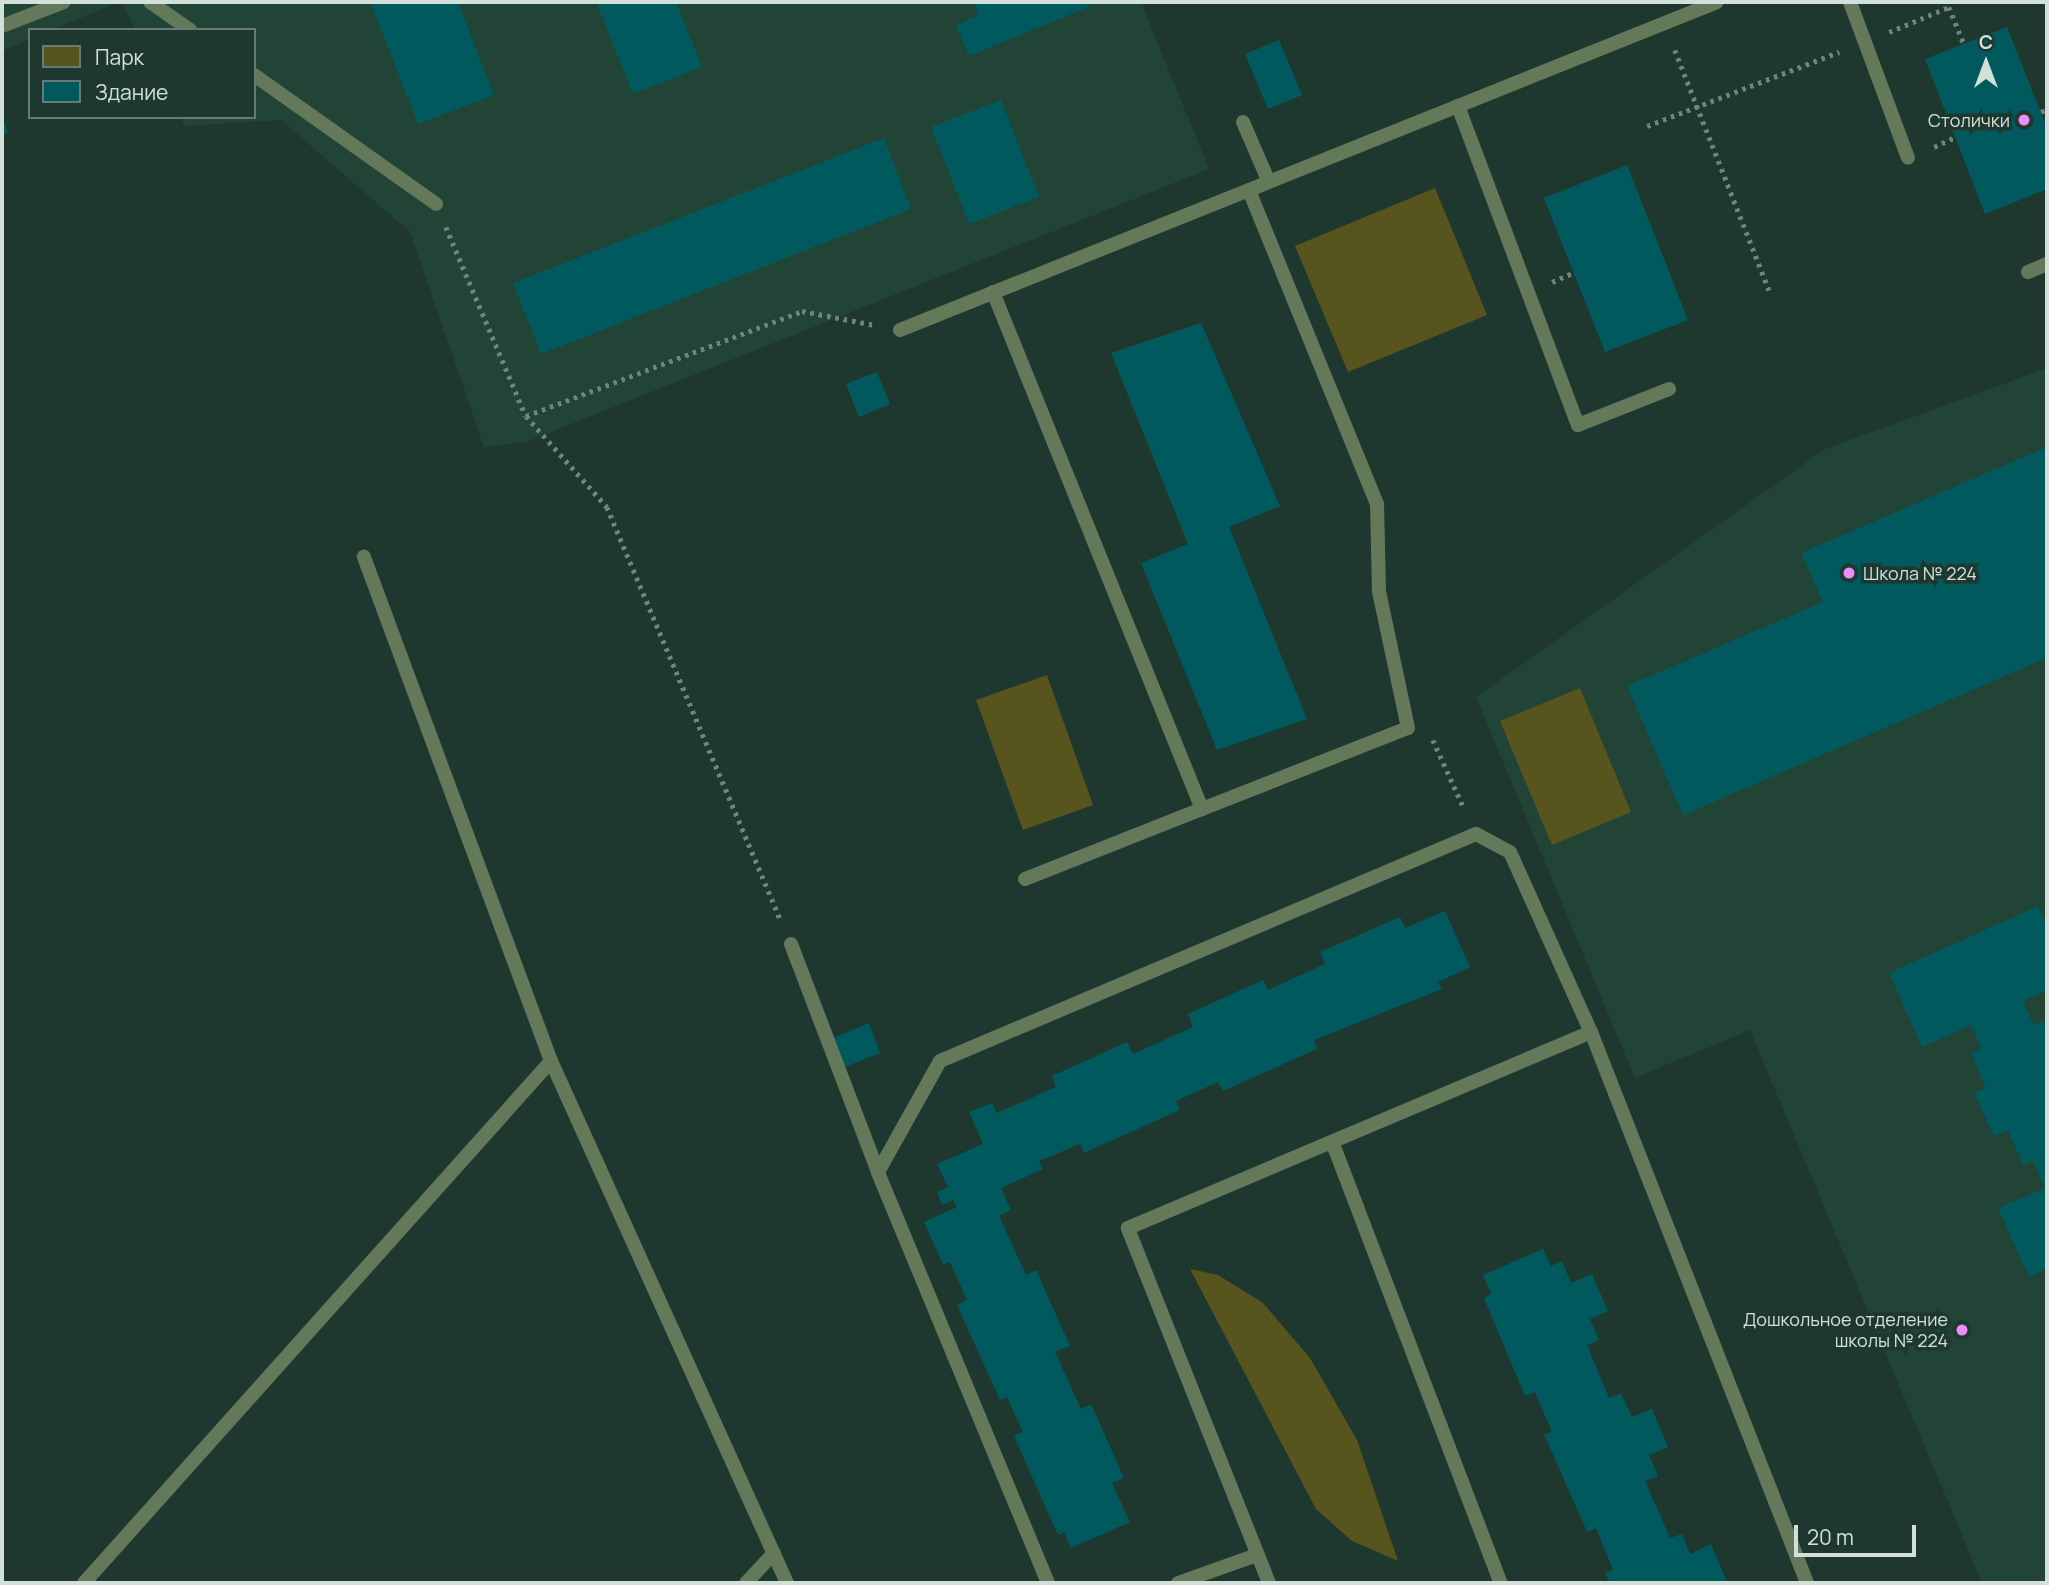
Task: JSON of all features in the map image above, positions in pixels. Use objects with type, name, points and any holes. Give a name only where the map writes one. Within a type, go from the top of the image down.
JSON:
[{"type":"lane","points":[[2,26],[64,2]]},
{"type":"lane","points":[[150,2],[187,28]]},
{"type":"lane","points":[[900,330],[1717,2]]},
{"type":"lane","points":[[1850,2],[1908,158]]},
{"type":"lane","points":[[256,76],[436,204]]},
{"type":"lane","points":[[1458,106],[1578,425],[1669,390]]},
{"type":"lane","points":[[1243,122],[1269,182]]},
{"type":"lane","points":[[1025,879],[1408,728],[1378,591],[1377,504],[1249,190]]},
{"type":"lane","points":[[2028,272],[2047,264]]},
{"type":"lane","points":[[993,292],[1202,809]]},
{"type":"lane","points":[[364,557],[551,1061],[787,1583]]},
{"type":"lane","points":[[878,1172],[940,1061],[1476,834],[1510,852],[1591,1032],[1807,1583]]},
{"type":"lane","points":[[791,944],[878,1172],[1048,1583]]},
{"type":"lane","points":[[1269,1583],[1128,1228],[1333,1144],[1591,1032]]},
{"type":"lane","points":[[84,1583],[551,1061]]},
{"type":"lane","points":[[1333,1144],[1502,1583]]},
{"type":"lane","points":[[746,1583],[774,1553]]},
{"type":"lane","points":[[1178,1583],[1257,1555]]},
{"type":"path","points":[[1647,126],[1949,7],[1964,44]]},
{"type":"path","points":[[1665,23],[1769,290]]},
{"type":"path","points":[[2041,112],[2047,109]]},
{"type":"path","points":[[436,204],[526,416],[607,507],[791,944]]},
{"type":"path","points":[[526,416],[802,311],[900,330]]},
{"type":"path","points":[[1408,728],[1426,724],[1476,834]]},
{"type":"shaded area","points":[[2,2],[119,2],[57,28],[28,28],[28,40],[2,51]]},
{"type":"shaded area","points":[[121,2],[1141,2],[1209,169],[526,442],[484,447],[410,232],[281,120],[185,126],[181,119],[256,119],[256,28],[135,28]]},
{"type":"shaded area","points":[[2047,368],[2047,1583],[1982,1583],[1750,1030],[1635,1078],[1476,697],[1825,449]]},
{"type":"green space","points":[[1435,188],[1487,315],[1348,372],[1295,246]]},
{"type":"green space","points":[[1047,675],[1093,805],[1023,830],[976,700]]},
{"type":"green space","points":[[1580,688],[1631,812],[1552,845],[1500,721]]},
{"type":"green space","points":[[1190,1269],[1218,1275],[1263,1303],[1310,1358],[1357,1440],[1398,1561],[1352,1541],[1316,1509]]},
{"type":"building","points":[[370,2],[458,2],[494,95],[418,124]]},
{"type":"building","points":[[596,2],[676,2],[702,67],[633,94]]},
{"type":"building","points":[[973,2],[1089,2],[1091,6],[969,56],[956,25],[978,16]]},
{"type":"building","points":[[2007,27],[2047,128],[2047,189],[1985,214],[1925,59]]},
{"type":"building","points":[[1279,40],[1302,95],[1268,109],[1245,54]]},
{"type":"building","points":[[1001,100],[1039,197],[969,224],[931,127]]},
{"type":"building","points":[[2,115],[8,133],[2,135]]},
{"type":"building","points":[[884,138],[911,209],[541,354],[513,283]]},
{"type":"building","points":[[1627,165],[1688,320],[1605,352],[1544,198]]},
{"type":"building","points":[[1201,323],[1280,506],[1229,527],[1307,719],[1217,750],[1141,563],[1188,544],[1111,353]]},
{"type":"building","points":[[877,372],[890,404],[859,417],[846,384]]},
{"type":"building","points":[[2047,447],[2047,658],[1683,815],[1627,686],[1823,602],[1801,553]]},
{"type":"building","points":[[2038,906],[2047,926],[2047,990],[2023,1001],[2034,1025],[2043,1021],[2047,1030],[2047,1269],[2029,1277],[1998,1208],[2045,1188],[2033,1161],[2023,1165],[2008,1130],[1994,1136],[1974,1093],[1986,1088],[1971,1053],[1981,1048],[1971,1025],[1922,1047],[1889,973]]},
{"type":"building","points":[[1445,911],[1470,967],[1438,982],[1442,989],[1314,1040],[1317,1049],[1223,1091],[1218,1082],[1176,1101],[1180,1110],[1084,1153],[1080,1144],[1039,1161],[1043,1169],[1001,1188],[1011,1210],[999,1216],[1026,1275],[1036,1270],[1070,1346],[1055,1352],[1081,1409],[1091,1404],[1124,1478],[1112,1483],[1130,1522],[1071,1548],[1064,1532],[1058,1535],[1014,1436],[1023,1432],[1007,1397],[1000,1400],[957,1305],[967,1300],[950,1262],[943,1264],[924,1222],[957,1207],[953,1200],[942,1205],[937,1192],[948,1187],[937,1164],[983,1144],[969,1112],[992,1103],[997,1113],[1056,1087],[1052,1076],[1127,1042],[1133,1054],[1193,1027],[1188,1014],[1263,980],[1268,990],[1325,964],[1320,952],[1400,917],[1405,928]]},
{"type":"building","points":[[869,1023],[880,1053],[845,1067],[833,1038]]},
{"type":"building","points":[[1543,1249],[1551,1266],[1562,1261],[1571,1283],[1592,1274],[1608,1311],[1590,1319],[1599,1340],[1587,1345],[1609,1398],[1621,1394],[1632,1417],[1652,1409],[1668,1447],[1649,1455],[1658,1476],[1645,1481],[1670,1538],[1682,1534],[1690,1554],[1711,1544],[1727,1582],[1610,1583],[1605,1573],[1613,1570],[1596,1528],[1587,1532],[1544,1434],[1552,1432],[1535,1392],[1525,1396],[1484,1298],[1491,1294],[1483,1275]]},
{"type":"place","name":"Столички","points":[[2024,120]]},
{"type":"place","name":"Школа № 224","points":[[1849,573]]},
{"type":"place","name":"Дошкольное отделение школы № 224","points":[[1962,1330]]}]
